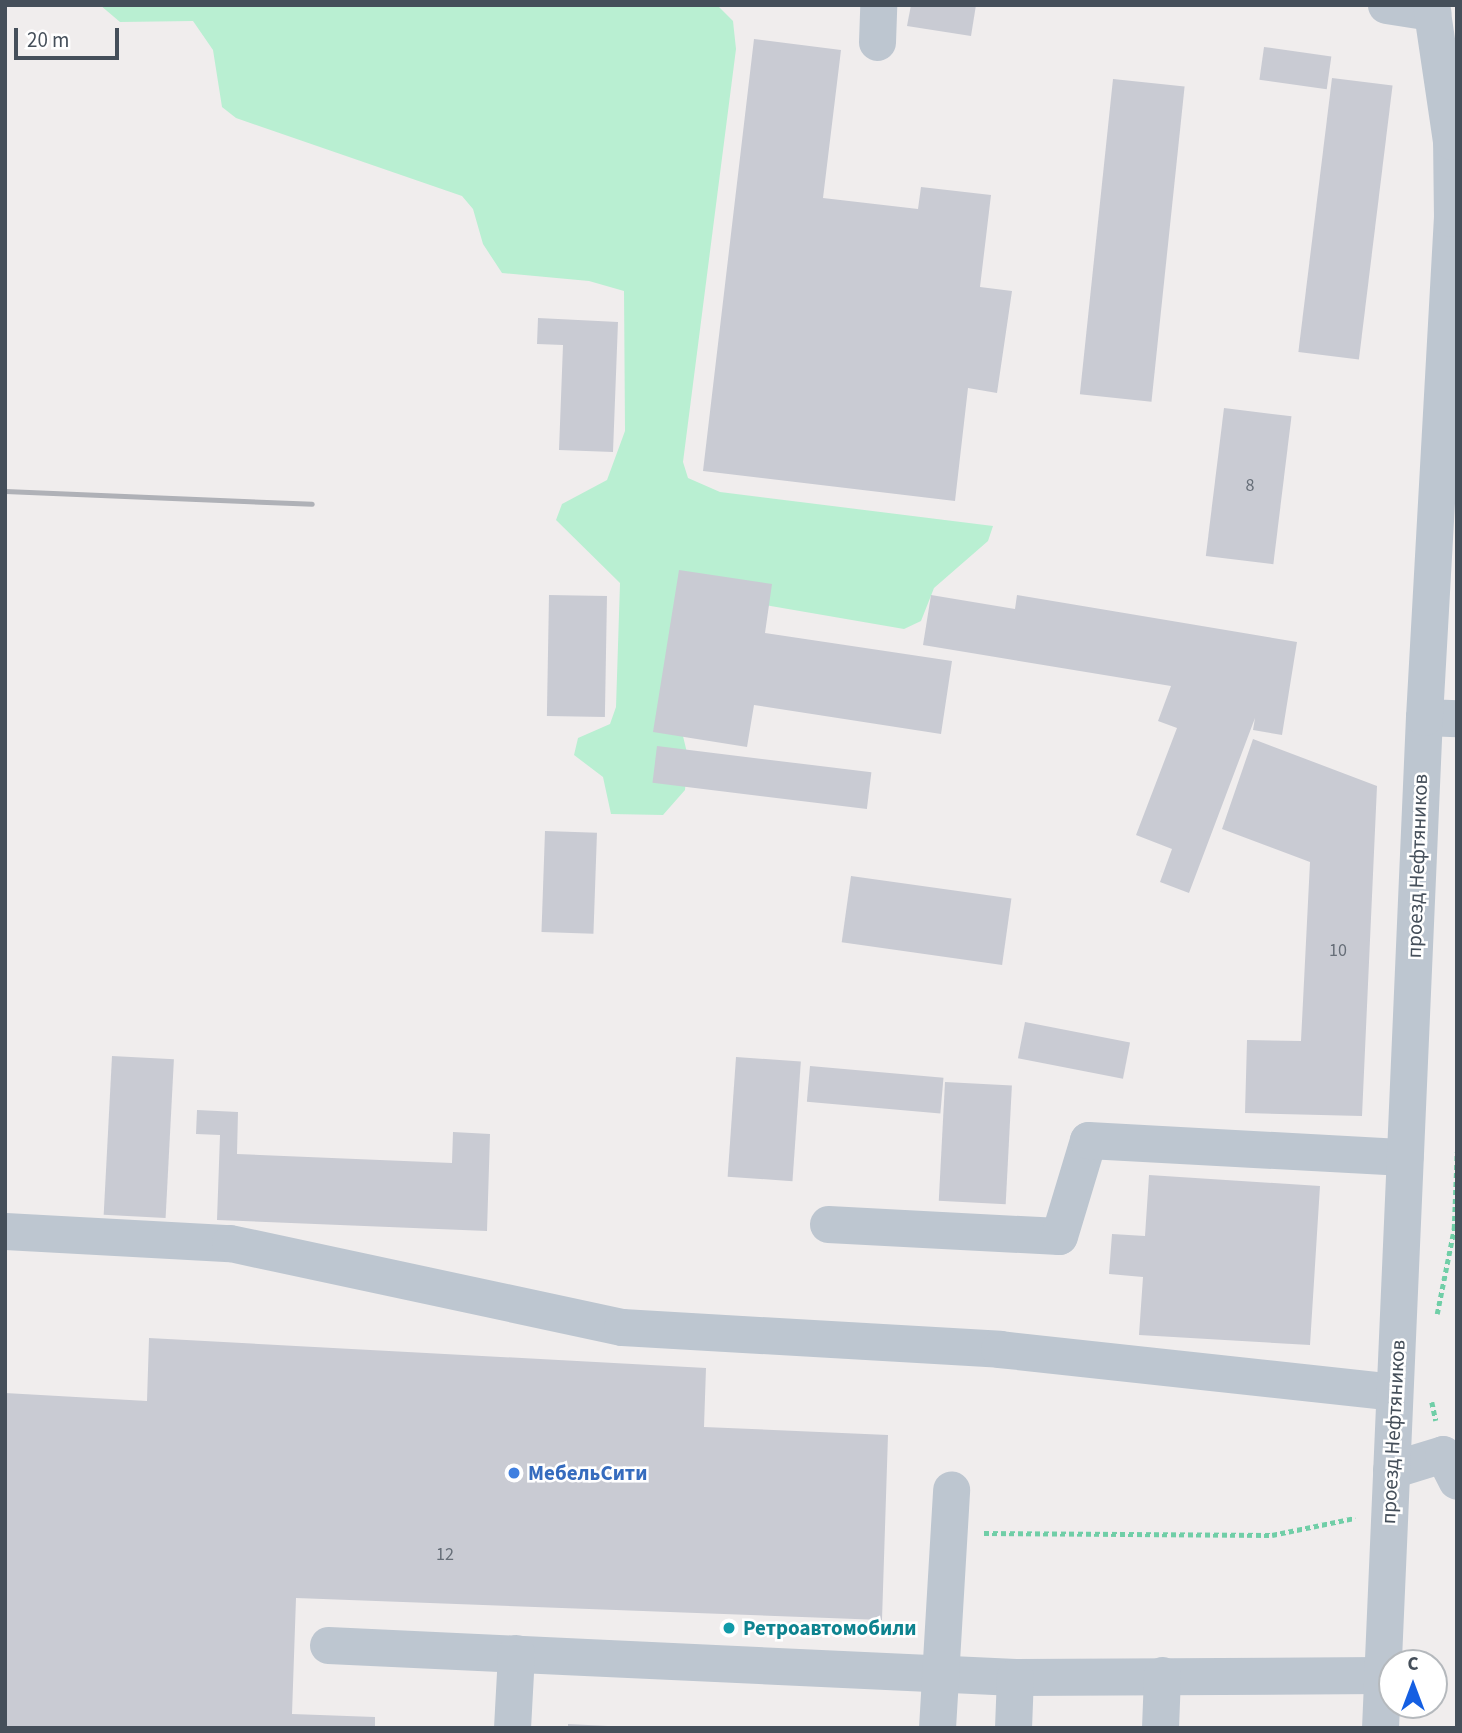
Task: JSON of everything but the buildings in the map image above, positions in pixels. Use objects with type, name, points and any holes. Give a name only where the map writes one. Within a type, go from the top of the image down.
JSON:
[{"type":"street","points":[[877,42],[878,5]]},
{"type":"street","points":[[1386,5],[1431,9]]},
{"type":"street","name":"проезд Нефтяников","points":[[1383,1649],[1391,1470],[1412,1392],[1405,1157],[1440,718],[1452,218],[1451,141],[1431,9]]},
{"type":"street","points":[[828,1224],[1059,1236],[1088,1140],[1405,1157]]},
{"type":"street","points":[[5,1231],[230,1243],[622,1327],[999,1349],[1412,1392]]},
{"type":"street","points":[[1391,1470],[1450,1468]]},
{"type":"street","points":[[937,1728],[951,1489]]},
{"type":"street","points":[[328,1645],[1015,1676],[1378,1675]]},
{"type":"street","points":[[512,1728],[516,1653]]},
{"type":"street","points":[[1160,1728],[1162,1675]]},
{"type":"street","points":[[1013,1728],[1015,1676]]},
{"type":"path","points":[[1435,1329],[1454,1228],[1457,1152]]},
{"type":"path","points":[[1412,1392],[1450,1468]]},
{"type":"path","points":[[970,1533],[1272,1535],[1354,1518],[1391,1470]]},
{"type":"green space","points":[[100,5],[717,5],[733,21],[736,49],[683,462],[688,478],[720,492],[993,526],[988,541],[934,588],[921,621],[904,629],[759,604],[671,686],[688,757],[685,790],[663,815],[611,814],[603,777],[574,755],[578,738],[610,724],[616,707],[620,583],[556,520],[562,504],[607,480],[625,431],[624,291],[589,281],[502,273],[483,244],[473,209],[462,196],[236,118],[222,107],[213,50],[193,21],[120,22]]},
{"type":"railway","points":[[5,491],[312,504]]},
{"type":"place","name":"МебельСити","points":[[514,1473]]},
{"type":"place","name":"Ретроавтомобили","points":[[729,1628]]}]
